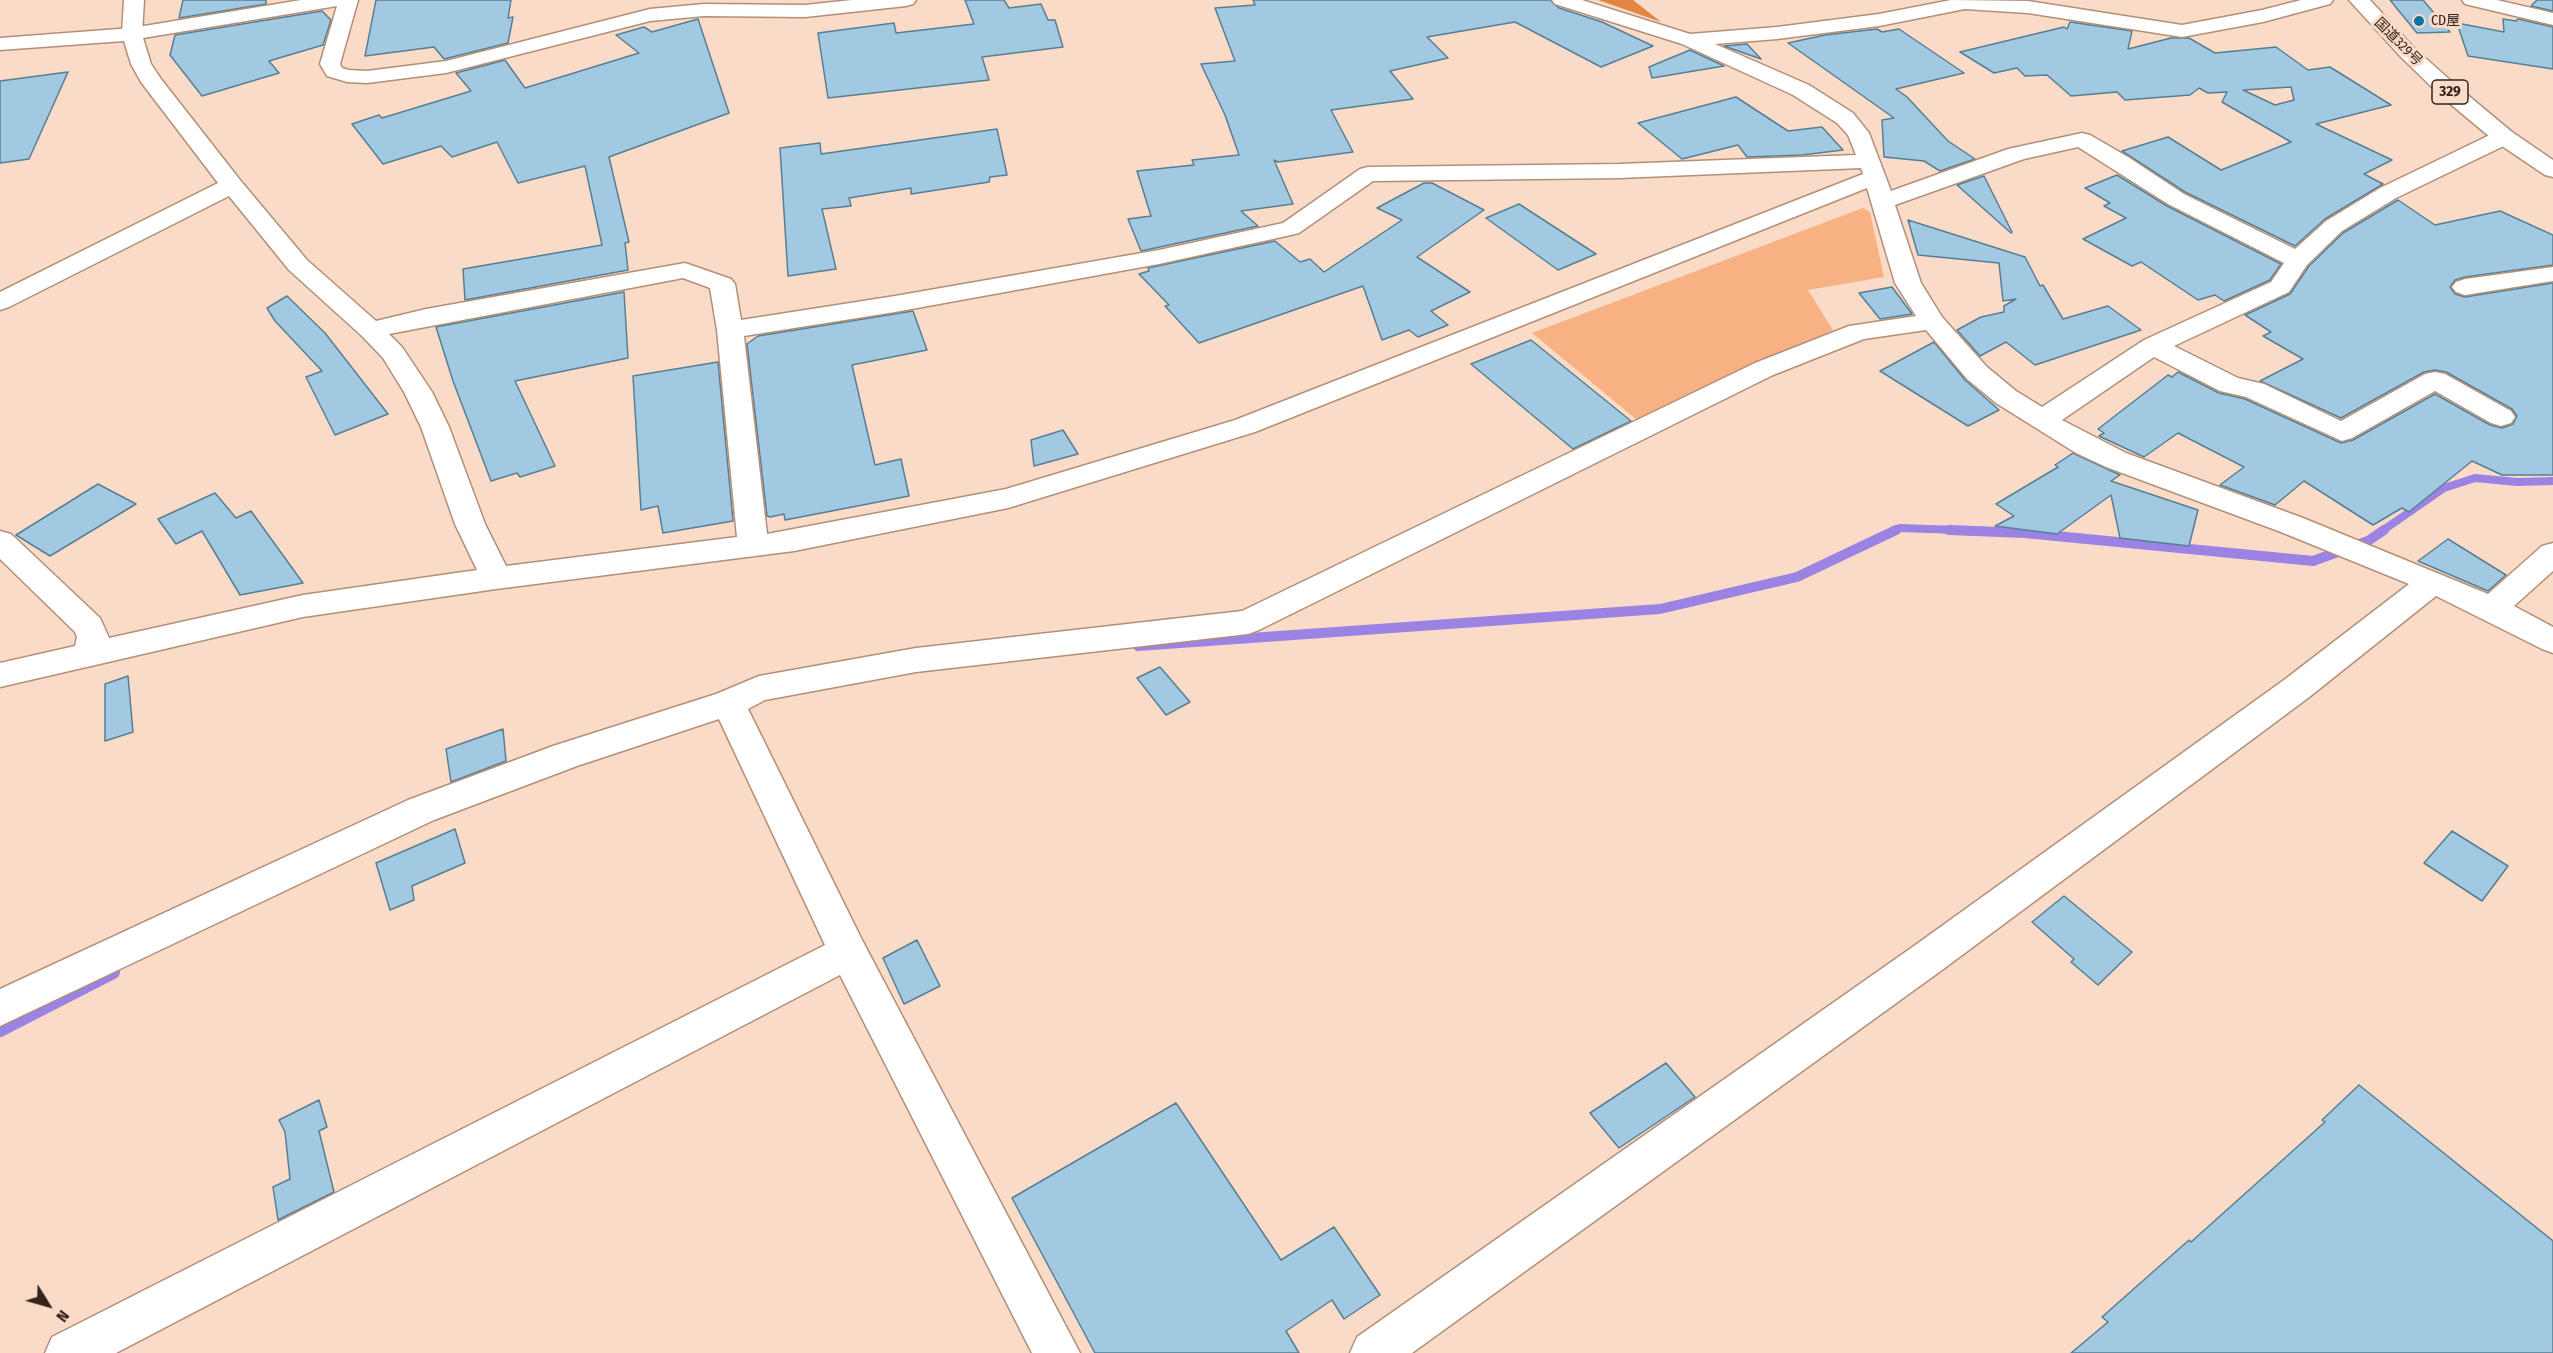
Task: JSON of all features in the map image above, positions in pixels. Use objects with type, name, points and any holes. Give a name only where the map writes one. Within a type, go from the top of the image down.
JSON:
[{"type":"main road","points":[[134,0],[132,34],[141,64],[152,82],[298,265],[371,330],[393,353],[418,392],[435,427],[470,524],[496,578]]},
{"type":"main road","points":[[0,44],[132,34],[336,0]]},
{"type":"main road","points":[[348,0],[330,64],[334,72],[347,76],[368,77],[446,67],[650,15],[704,10],[805,11],[906,0]]},
{"type":"main road","points":[[1562,0],[1689,40],[1801,90],[1845,118],[1858,133],[1876,180],[1908,284],[1932,321],[1977,373],[2006,397],[2086,446],[2116,460],[2325,538],[2433,582],[2492,609],[2553,641]]},
{"type":"main road","points":[[1689,40],[1777,33],[1880,20],[1965,3],[2028,7],[2154,29],[2182,31],[2263,16],[2323,0]]},
{"type":"main road","name":"国道329号","points":[[2360,0],[2416,61],[2450,93],[2504,137],[2553,170]]},
{"type":"main road","points":[[2472,0],[2553,19]]},
{"type":"main road","points":[[2042,420],[2153,346],[2280,287],[2298,260],[2334,226],[2388,193],[2504,137]]},
{"type":"main road","points":[[0,675],[303,606],[496,578],[794,541],[858,530],[1008,498],[1191,443],[1346,387],[1876,180],[2016,154],[2060,143],[2082,140],[2176,199],[2298,260]]},
{"type":"main road","points":[[730,330],[895,304],[1159,257],[1291,228],[1368,174],[1619,171],[1876,180]]},
{"type":"main road","points":[[0,302],[232,185]]},
{"type":"main road","points":[[371,330],[426,317],[685,270],[722,284],[730,330],[753,546]]},
{"type":"main road","points":[[2465,287],[2521,278],[2551,286]]},
{"type":"main road","points":[[0,1008],[421,810],[565,756],[732,711],[759,689],[916,660],[1248,622],[1764,369],[1858,332],[1932,321]]},
{"type":"main road","points":[[2153,346],[2230,385],[2254,390],[2342,432],[2435,380],[2501,417]]},
{"type":"main road","points":[[0,542],[89,626],[93,637],[90,654]]},
{"type":"main road","points":[[2492,609],[2520,580],[2553,554]]},
{"type":"main road","points":[[1373,1353],[1928,958],[2296,689],[2433,582]]},
{"type":"main road","points":[[732,711],[848,952],[1057,1353]]},
{"type":"main road","points":[[68,1353],[848,952]]},
{"type":"shaded area","points":[[1598,0],[1633,0],[1661,22]]},
{"type":"shaded area","points":[[1863,208],[1870,212],[1884,277],[1808,290],[1833,330],[1637,420],[1532,333]]},
{"type":"building","points":[[183,0],[266,0],[266,4],[179,18]]},
{"type":"building","points":[[376,0],[511,0],[508,18],[513,17],[508,43],[444,59],[434,47],[365,56]]},
{"type":"building","points":[[965,0],[1004,0],[1009,8],[1041,4],[1048,20],[1055,20],[1063,47],[982,57],[989,80],[828,98],[818,33],[894,23],[896,33],[974,24]]},
{"type":"building","points":[[1253,0],[1550,0],[1559,8],[1602,22],[1653,46],[1601,67],[1515,22],[1427,37],[1448,58],[1390,71],[1413,99],[1331,110],[1353,152],[1278,162],[1274,160],[1293,204],[1241,211],[1258,226],[1141,251],[1128,219],[1151,216],[1137,171],[1194,165],[1192,160],[1239,155],[1225,115],[1201,64],[1235,61],[1215,8],[1255,5]]},
{"type":"building","points":[[2390,0],[2423,0],[2450,32],[2417,33]]},
{"type":"building","points":[[2537,0],[2553,0],[2553,11],[2531,6]]},
{"type":"building","points":[[322,11],[331,20],[323,45],[269,61],[279,73],[202,96],[170,55],[175,35]]},
{"type":"building","points":[[698,19],[729,113],[609,157],[629,242],[625,243],[628,270],[465,300],[463,269],[602,245],[585,166],[518,183],[497,142],[452,157],[441,146],[383,164],[352,124],[379,115],[382,118],[471,91],[456,73],[505,60],[525,88],[639,53],[616,35],[644,27],[652,32]]},
{"type":"building","points":[[2503,19],[2516,21],[2518,19],[2553,27],[2553,69],[2468,56],[2457,23],[2504,32]]},
{"type":"building","points":[[2070,22],[2132,31],[2128,49],[2171,38],[2189,38],[2215,53],[2276,47],[2308,70],[2330,67],[2391,105],[2316,124],[2392,160],[2364,174],[2383,184],[2325,219],[2295,246],[2185,192],[2122,151],[2168,137],[2221,170],[2291,142],[2222,102],[2227,92],[2208,93],[2199,88],[2190,95],[2125,100],[2117,92],[2071,96],[2047,75],[2025,76],[2017,68],[1994,73],[1960,52],[2064,27],[2067,29]],"holes":[[[2291,87],[2294,100],[2275,105],[2243,90]]]},
{"type":"building","points":[[1877,29],[1882,32],[1899,29],[1964,73],[1896,89],[1907,97],[1948,141],[1975,159],[1940,171],[1924,161],[1884,157],[1882,120],[1894,118],[1788,43],[1825,35]]},
{"type":"building","points":[[1747,44],[1761,59],[1724,46]]},
{"type":"building","points":[[1690,50],[1724,66],[1652,78],[1649,67]]},
{"type":"building","points":[[68,72],[29,159],[0,163],[0,81]]},
{"type":"building","points":[[1736,97],[1788,131],[1822,127],[1843,150],[1802,155],[1747,157],[1738,145],[1682,159],[1638,123]]},
{"type":"building","points":[[997,129],[1007,175],[990,177],[989,182],[911,194],[911,188],[849,198],[851,206],[822,209],[836,269],[788,276],[780,148],[820,143],[821,154]]},
{"type":"building","points":[[2117,175],[2167,206],[2281,264],[2270,280],[2224,301],[2215,295],[2198,300],[2141,262],[2132,266],[2083,239],[2126,218],[2104,206],[2110,203],[2085,188]]},
{"type":"building","points":[[1984,176],[2012,232],[2011,233],[1957,185]]},
{"type":"building","points":[[1424,183],[1432,183],[1484,210],[1417,257],[1470,292],[1431,311],[1448,325],[1418,337],[1409,330],[1382,340],[1363,286],[1199,343],[1165,306],[1169,305],[1139,274],[1149,271],[1148,268],[1275,241],[1300,262],[1310,259],[1324,272],[1402,220],[1377,208]]},
{"type":"building","points":[[2398,200],[2435,225],[2500,211],[2553,235],[2553,265],[2465,277],[2455,280],[2450,287],[2455,294],[2465,297],[2553,283],[2553,475],[2502,475],[2472,461],[2409,512],[2402,508],[2373,525],[2304,481],[2275,505],[2220,485],[2244,467],[2178,433],[2144,457],[2099,436],[2104,433],[2098,429],[2168,375],[2172,377],[2178,372],[2219,393],[2245,399],[2341,443],[2353,440],[2435,394],[2490,425],[2502,428],[2513,424],[2517,416],[2512,409],[2446,372],[2435,370],[2424,372],[2341,418],[2260,381],[2303,359],[2263,336],[2271,332],[2245,315],[2290,294],[2309,266],[2343,233]]},
{"type":"building","points":[[1519,204],[1596,254],[1558,270],[1486,218]]},
{"type":"building","points":[[1908,220],[2025,257],[2040,286],[2043,285],[2063,319],[2108,306],[2141,330],[2035,365],[2006,342],[1980,356],[1957,330],[1981,317],[2004,312],[2004,306],[2016,299],[2003,301],[1999,263],[1918,255]]},
{"type":"building","points":[[1892,287],[1912,314],[1880,319],[1859,293]]},
{"type":"building","points":[[624,292],[628,358],[515,381],[555,466],[520,477],[517,473],[491,481],[453,381],[436,327]]},
{"type":"building","points":[[287,296],[325,333],[388,414],[335,435],[306,377],[322,371],[275,321],[267,308]]},
{"type":"building","points":[[913,311],[927,350],[852,365],[875,465],[901,459],[909,496],[785,520],[784,514],[767,516],[747,344],[758,336]]},
{"type":"building","points":[[1531,340],[1631,421],[1573,449],[1471,364]]},
{"type":"building","points":[[1934,342],[1965,380],[1999,410],[1968,426],[1880,371]]},
{"type":"building","points":[[718,362],[733,521],[663,533],[658,506],[641,510],[633,376]]},
{"type":"building","points":[[1063,430],[1078,454],[1034,466],[1031,440]]},
{"type":"building","points":[[2073,453],[2120,475],[2111,481],[2198,510],[2189,546],[2120,538],[2111,495],[2057,534],[1995,526],[2014,516],[1996,504],[2058,467],[2055,465]]},
{"type":"building","points":[[98,484],[136,504],[50,556],[16,535]]},
{"type":"building","points":[[215,493],[236,518],[251,511],[303,583],[240,595],[202,531],[176,544],[158,519]]},
{"type":"building","points":[[2448,539],[2506,575],[2488,591],[2418,561]]},
{"type":"building","points":[[1160,667],[1190,702],[1166,715],[1137,678]]},
{"type":"building","points":[[128,676],[133,732],[105,741],[105,684]]},
{"type":"building","points":[[503,729],[506,761],[451,782],[446,749]]},
{"type":"building","points":[[455,829],[465,863],[412,886],[414,900],[390,910],[376,863]]},
{"type":"building","points":[[2452,831],[2508,866],[2482,901],[2424,863]]},
{"type":"building","points":[[2064,896],[2132,952],[2098,985],[2071,962],[2074,959],[2032,922]]},
{"type":"building","points":[[917,940],[940,986],[904,1004],[883,958]]},
{"type":"building","points":[[1666,1063],[1695,1097],[1619,1148],[1590,1113]]},
{"type":"building","points":[[2359,1085],[2553,1241],[2553,1353],[2071,1353],[2108,1322],[2102,1317],[2189,1240],[2191,1242],[2325,1122],[2322,1120]]},
{"type":"building","points":[[319,1100],[327,1127],[319,1131],[334,1192],[278,1220],[273,1187],[290,1179],[285,1132],[279,1120]]},
{"type":"building","points":[[1176,1103],[1281,1260],[1334,1227],[1380,1295],[1344,1319],[1332,1300],[1286,1331],[1299,1353],[1095,1353],[1012,1198]]},
{"type":"waterway","points":[[2382,531],[2444,488],[2475,478],[2517,482],[2553,481]]},
{"type":"waterway","points":[[1893,531],[1900,528],[1987,531]]},
{"type":"waterway","points":[[1138,646],[1660,609],[1797,577],[1896,530]]},
{"type":"waterway","points":[[1949,530],[2025,533],[2313,561],[2368,541],[2384,530]]},
{"type":"waterway","points":[[0,1030],[113,972]]},
{"type":"place","name":"CD屋","points":[[2419,21]]}]
